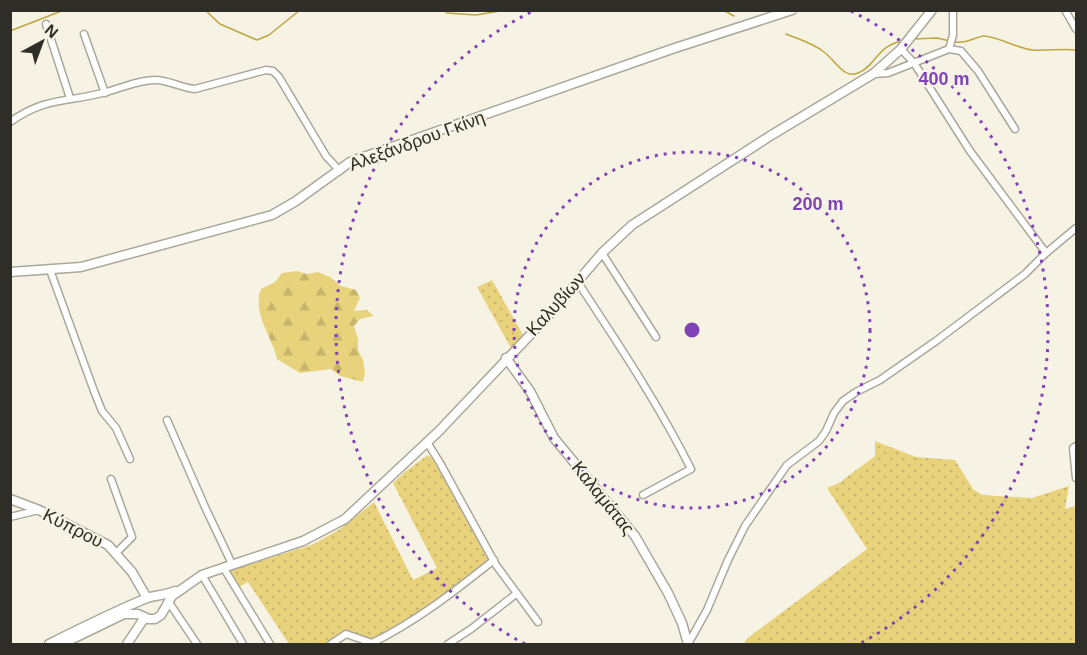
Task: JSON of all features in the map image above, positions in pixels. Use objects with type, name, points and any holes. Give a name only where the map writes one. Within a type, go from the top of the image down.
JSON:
[{"type":"street","name":"Αλεξάνδρου Γκίνη","points":[[10,272],[81,267],[217,228],[246,223],[272,215],[340,171],[350,162],[672,49],[792,10]]},
{"type":"street","name":"Καλυβίων","points":[[162,611],[168,601],[181,589],[202,575],[303,541],[345,519],[427,442],[548,316],[602,253],[632,225],[770,136],[873,74],[903,47],[932,10]]},
{"type":"street","points":[[873,74],[888,73],[950,46],[953,35],[953,10]]},
{"type":"street","points":[[1065,10],[1077,29]]},
{"type":"street","points":[[46,24],[70,98]]},
{"type":"street","points":[[84,34],[105,93]]},
{"type":"street","points":[[950,46],[961,51],[978,71],[1015,129]]},
{"type":"street","points":[[903,47],[970,151],[1046,253]]},
{"type":"street","points":[[10,122],[38,105],[105,93],[137,82],[164,80],[195,89],[266,70],[273,71],[279,77],[326,156],[340,171]]},
{"type":"street","points":[[688,645],[707,610],[745,526],[787,465],[819,441],[843,401],[880,380],[944,335],[1025,274],[1046,253],[1077,228]]},
{"type":"street","points":[[602,253],[656,338]]},
{"type":"street","points":[[50,270],[93,392],[102,411],[116,428],[130,459]]},
{"type":"street","points":[[577,281],[640,378],[691,469],[643,495]]},
{"type":"street","name":"Καλαμάτας","points":[[506,358],[530,391],[554,438],[635,536],[668,593],[682,623],[688,645]]},
{"type":"street","points":[[167,420],[232,564]]},
{"type":"street","points":[[427,442],[494,560],[538,622]]},
{"type":"street","points":[[1076,478],[1073,448],[1077,446]]},
{"type":"street","points":[[111,479],[132,537],[116,553]]},
{"type":"street","name":"Κύπρου","points":[[10,499],[39,510],[98,539],[116,553],[132,572],[147,599]]},
{"type":"street","points":[[10,517],[39,510]]},
{"type":"street","points":[[331,645],[346,634],[373,644],[450,596],[494,560]]},
{"type":"street","points":[[223,567],[270,645]]},
{"type":"street","points":[[202,575],[243,645]]},
{"type":"street","name":"Καλυβίων","points":[[49,645],[109,614],[181,589]]},
{"type":"street","points":[[448,645],[516,594]]},
{"type":"street","points":[[62,645],[124,614],[131,613],[144,616],[155,619],[162,611],[161,603],[155,598],[147,599],[141,607],[144,616],[127,645]]},
{"type":"street","points":[[168,601],[197,645]]},
{"type":"green space","points":[[297,271],[307,274],[318,272],[330,277],[341,286],[356,290],[360,298],[354,311],[367,310],[374,316],[360,319],[354,326],[358,339],[358,350],[363,360],[365,373],[363,382],[340,376],[331,369],[300,373],[277,359],[261,316],[259,298],[261,289],[275,282],[282,273]]},
{"type":"green space","points":[[492,280],[523,335],[511,348],[477,287]]},
{"type":"green space","points":[[875,441],[916,457],[955,460],[973,489],[982,495],[1032,498],[1069,486],[1065,509],[1076,506],[1076,644],[743,644],[749,637],[867,549],[827,488],[839,483],[875,456]]},
{"type":"green space","points":[[428,455],[439,464],[492,559],[427,608],[372,641],[346,631],[328,644],[289,644],[248,582],[239,587],[229,571],[314,544],[340,529],[374,502],[413,580],[437,568],[393,483]]},
{"type":"waterway","points":[[10,31],[64,10]]},
{"type":"waterway","points":[[205,10],[220,24],[257,40],[269,35],[300,10]]},
{"type":"waterway","points":[[443,10],[447,13],[476,15],[506,10]]},
{"type":"waterway","points":[[723,10],[734,16]]},
{"type":"waterway","points":[[786,34],[820,49],[842,70],[851,74],[864,70],[887,47],[903,41]]},
{"type":"waterway","points":[[955,42],[988,36],[1027,49],[1076,50]]},
{"type":"waterway","points":[[913,39],[937,38],[950,41]]}]
